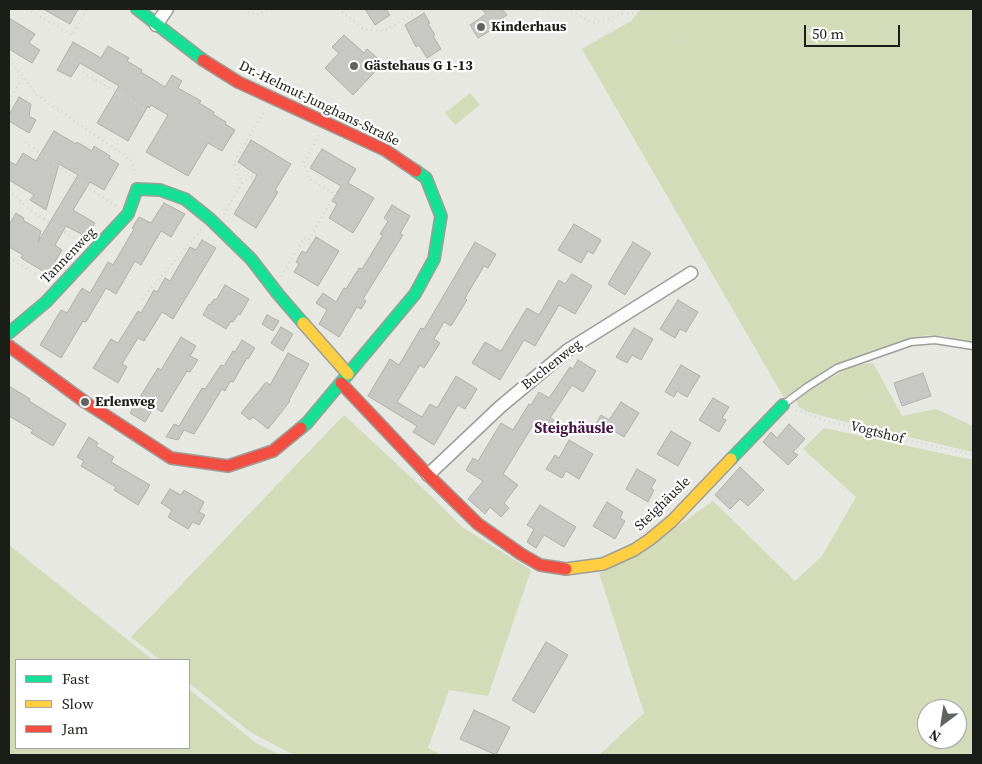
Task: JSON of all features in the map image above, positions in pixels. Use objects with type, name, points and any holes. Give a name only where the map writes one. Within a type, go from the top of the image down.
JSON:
[{"type":"street","name":"Dr.-Helmut-Junghans-Straße","points":[[9,346],[85,402],[171,458],[228,466],[273,451],[307,423],[414,294],[434,259],[440,216],[426,178],[385,150],[238,82],[205,62],[137,9]]},
{"type":"street","points":[[156,25],[167,9]]},
{"type":"street","points":[[137,189],[160,190],[185,199],[213,223],[251,259],[344,378]]},
{"type":"street","name":"Tannenweg","points":[[9,333],[59,288],[128,214],[134,202],[137,189]]},
{"type":"street","name":"Buchenweg","points":[[428,474],[500,407],[568,350],[691,273]]},
{"type":"street","name":"Steighäusle","points":[[344,378],[428,474],[478,524],[540,565],[562,570],[603,564],[634,550],[649,540],[672,521],[783,405]]},
{"type":"lane","name":"Steighäusle","points":[[783,405],[837,368],[911,342],[935,340],[973,346]]},
{"type":"path","points":[[27,9],[72,35],[87,9]]},
{"type":"path","points":[[244,9],[256,15],[270,9]]},
{"type":"path","points":[[338,9],[364,28],[384,31],[421,9]]},
{"type":"path","points":[[532,9],[567,9],[593,22],[623,14],[649,12],[678,43],[699,9]]},
{"type":"path","points":[[9,59],[37,95],[132,161],[137,189]]},
{"type":"path","points":[[83,72],[147,111]]},
{"type":"path","points":[[9,101],[23,77]]},
{"type":"path","points":[[233,164],[273,98]]},
{"type":"path","points":[[273,288],[304,238],[309,240],[335,194],[309,179],[304,162],[326,123]]},
{"type":"path","points":[[25,142],[128,214]]},
{"type":"path","points":[[142,299],[213,223],[242,183],[254,177],[233,164]]},
{"type":"path","points":[[233,164],[242,183]]},
{"type":"path","points":[[9,190],[29,209],[75,240],[96,250]]},
{"type":"path","points":[[9,258],[59,288]]},
{"type":"path","name":"Vogtshof","points":[[783,405],[829,422],[973,455]]},
{"type":"green space","points":[[641,9],[973,9],[973,343],[944,336],[927,335],[910,339],[833,365],[784,398],[582,49],[631,21]]},
{"type":"green space","points":[[470,93],[480,105],[455,125],[445,113]]},
{"type":"green space","points":[[873,363],[902,416],[936,409],[973,426],[973,452],[849,423],[805,411],[798,406],[797,401],[800,395],[854,365]]},
{"type":"green space","points":[[344,415],[462,527],[531,570],[488,696],[449,690],[428,748],[441,755],[294,755],[250,732],[190,684],[190,659],[159,659],[131,637]]},
{"type":"green space","points":[[824,428],[973,460],[973,755],[599,755],[644,713],[599,573],[651,545],[713,501],[795,581],[822,556],[856,497],[803,449]]},
{"type":"green space","points":[[9,545],[152,659],[15,659],[15,749],[190,749],[190,690],[256,743],[280,755],[9,755]]},
{"type":"building","points":[[43,9],[78,9],[70,24]]},
{"type":"building","points":[[365,9],[386,9],[390,15],[375,25]]},
{"type":"building","points":[[482,9],[502,9],[507,15],[491,26],[493,29],[478,38],[470,25],[486,14]]},
{"type":"building","points":[[424,13],[435,35],[433,36],[441,49],[427,58],[419,45],[416,47],[405,25]]},
{"type":"building","points":[[9,18],[35,34],[29,43],[40,50],[32,63],[9,49]]},
{"type":"building","name":"Gästehaus G 1-13","points":[[344,35],[364,53],[367,49],[383,63],[353,95],[325,68],[339,53],[332,47]]},
{"type":"building","points":[[73,42],[101,58],[108,46],[129,58],[127,61],[165,87],[172,75],[182,81],[178,88],[201,101],[199,103],[214,112],[213,114],[235,130],[222,151],[208,143],[188,176],[146,152],[168,115],[151,105],[149,108],[148,106],[128,141],[97,123],[119,86],[80,63],[71,77],[57,70]]},
{"type":"building","points":[[19,97],[31,104],[29,116],[36,120],[29,133],[9,121],[9,115]]},
{"type":"building","points":[[54,131],[92,151],[94,146],[119,164],[104,190],[90,182],[73,210],[95,223],[87,237],[66,226],[55,245],[62,250],[48,274],[21,258],[23,255],[9,247],[9,225],[16,213],[24,218],[23,220],[41,231],[38,242],[78,175],[59,164],[46,210],[30,200],[34,195],[9,180],[9,161],[16,165],[23,153],[36,161]]},
{"type":"building","points":[[251,140],[291,164],[275,190],[278,192],[256,228],[234,214],[257,175],[238,162]]},
{"type":"building","points":[[322,149],[356,169],[348,183],[374,198],[353,233],[329,218],[337,204],[332,201],[341,186],[310,168]]},
{"type":"building","points":[[164,203],[185,214],[171,237],[161,231],[141,265],[135,261],[116,294],[106,288],[86,322],[83,321],[61,358],[40,345],[61,310],[67,313],[82,288],[90,293],[108,262],[113,265],[139,217],[151,223]]},
{"type":"building","points":[[392,205],[410,216],[400,234],[403,235],[363,299],[366,301],[361,309],[357,307],[339,337],[319,324],[327,310],[316,303],[323,293],[336,302],[359,268],[362,269],[383,235],[380,234],[388,221],[384,218]]},
{"type":"building","points":[[574,224],[601,240],[593,254],[588,251],[581,263],[558,250]]},
{"type":"building","points":[[316,237],[339,251],[318,286],[294,272],[299,264],[296,262],[302,251],[306,253]]},
{"type":"building","points":[[202,240],[216,248],[173,319],[162,312],[144,341],[138,338],[122,364],[127,367],[118,383],[93,368],[111,339],[118,343],[138,311],[141,313],[154,290],[157,292],[165,278],[170,281],[190,247],[196,250]]},
{"type":"building","points":[[475,242],[496,254],[488,268],[484,266],[451,326],[444,322],[434,339],[440,343],[424,368],[420,365],[397,402],[422,417],[430,404],[437,408],[456,376],[477,389],[465,409],[458,405],[434,445],[413,432],[417,426],[368,396],[390,359],[399,365],[421,328],[424,329]]},
{"type":"building","points":[[633,242],[651,253],[625,295],[608,284]]},
{"type":"building","points":[[572,274],[592,286],[575,314],[559,305],[535,346],[524,340],[500,380],[472,363],[485,342],[501,351],[527,308],[539,315],[559,280],[565,284]]},
{"type":"building","points":[[225,285],[249,299],[240,315],[238,314],[233,322],[231,321],[226,329],[203,315],[209,304],[214,299],[216,300]]},
{"type":"building","points":[[678,300],[698,312],[686,332],[680,329],[675,338],[660,329]]},
{"type":"building","points":[[267,315],[279,321],[273,331],[262,324]]},
{"type":"building","points":[[281,327],[293,334],[283,351],[271,343]]},
{"type":"building","points":[[634,328],[653,339],[641,360],[632,355],[627,363],[616,357]]},
{"type":"building","points":[[181,337],[196,346],[190,356],[198,360],[190,372],[187,371],[162,412],[154,407],[145,422],[130,413],[158,368],[161,370]]},
{"type":"building","points":[[242,340],[255,348],[233,382],[230,381],[225,391],[222,389],[194,434],[184,430],[178,440],[166,437],[174,424],[179,426],[202,388],[205,389],[221,365],[224,366]]},
{"type":"building","points":[[288,353],[309,364],[290,401],[268,429],[253,417],[250,420],[241,413],[266,382],[270,385]]},
{"type":"building","points":[[578,360],[596,371],[583,392],[572,385],[550,418],[554,420],[548,430],[535,422],[503,474],[518,485],[504,503],[509,508],[501,517],[490,507],[485,514],[468,499],[483,481],[466,470],[473,458],[478,461],[501,423],[513,430],[539,392],[549,398],[570,367],[573,369]]},
{"type":"building","points":[[681,365],[700,376],[687,397],[677,391],[674,397],[665,392]]},
{"type":"building","points":[[923,373],[931,396],[902,406],[894,383]]},
{"type":"building","points":[[9,386],[66,424],[53,446],[31,433],[33,430],[9,416]]},
{"type":"building","points":[[713,398],[729,407],[722,418],[726,420],[719,432],[699,420]]},
{"type":"building","points":[[621,402],[639,413],[624,437],[606,426],[605,429],[596,424],[601,415],[609,420]]},
{"type":"building","points":[[789,424],[805,439],[793,452],[798,455],[788,465],[763,442],[771,432],[777,438]]},
{"type":"building","points":[[671,431],[691,443],[678,466],[657,454]]},
{"type":"building","points":[[89,437],[98,443],[96,446],[114,457],[111,462],[150,485],[138,505],[114,490],[116,487],[81,466],[84,461],[77,457]]},
{"type":"building","points":[[569,440],[593,454],[579,479],[566,471],[562,478],[546,469],[555,455],[559,458]]},
{"type":"building","points":[[740,467],[764,490],[748,506],[740,499],[730,509],[715,495]]},
{"type":"building","points":[[637,469],[656,480],[651,488],[654,490],[648,502],[626,489]]},
{"type":"building","points":[[170,489],[181,495],[184,490],[204,502],[199,512],[205,515],[199,525],[193,522],[188,529],[168,517],[172,510],[161,503]]},
{"type":"building","points":[[607,502],[623,512],[620,518],[625,521],[615,539],[593,526]]},
{"type":"building","points":[[540,505],[576,527],[564,547],[544,535],[536,548],[527,542],[534,529],[527,525]]},
{"type":"building","points":[[546,642],[568,655],[534,713],[512,700]]},
{"type":"building","points":[[474,710],[510,727],[496,755],[460,739]]},
{"type":"traffic: fast","points":[[137,9],[203,60]]},
{"type":"traffic: fast","points":[[301,428],[415,294],[434,259],[441,216],[426,178],[416,171]]},
{"type":"traffic: fast","points":[[9,333],[46,302],[128,214],[137,189],[160,190],[185,199],[210,219],[251,259],[303,323]]},
{"type":"traffic: fast","points":[[731,459],[783,405]]},
{"type":"traffic: slow","points":[[303,323],[348,374]]},
{"type":"traffic: slow","points":[[566,569],[603,564],[634,550],[672,521],[731,459]]},
{"type":"traffic: jam","points":[[203,60],[238,82],[385,150],[416,171]]},
{"type":"traffic: jam","points":[[9,346],[85,402],[171,458],[228,466],[273,451],[301,428]]},
{"type":"traffic: jam","points":[[341,383],[428,475],[478,524],[540,565],[566,569]]},
{"type":"place","name":"Kinderhaus","points":[[481,27]]},
{"type":"place","name":"Gästehaus G 1-13","points":[[354,66]]},
{"type":"place","name":"Erlenweg","points":[[85,402]]},
{"type":"district","name":"Steighäusle","points":[[574,429]]}]
